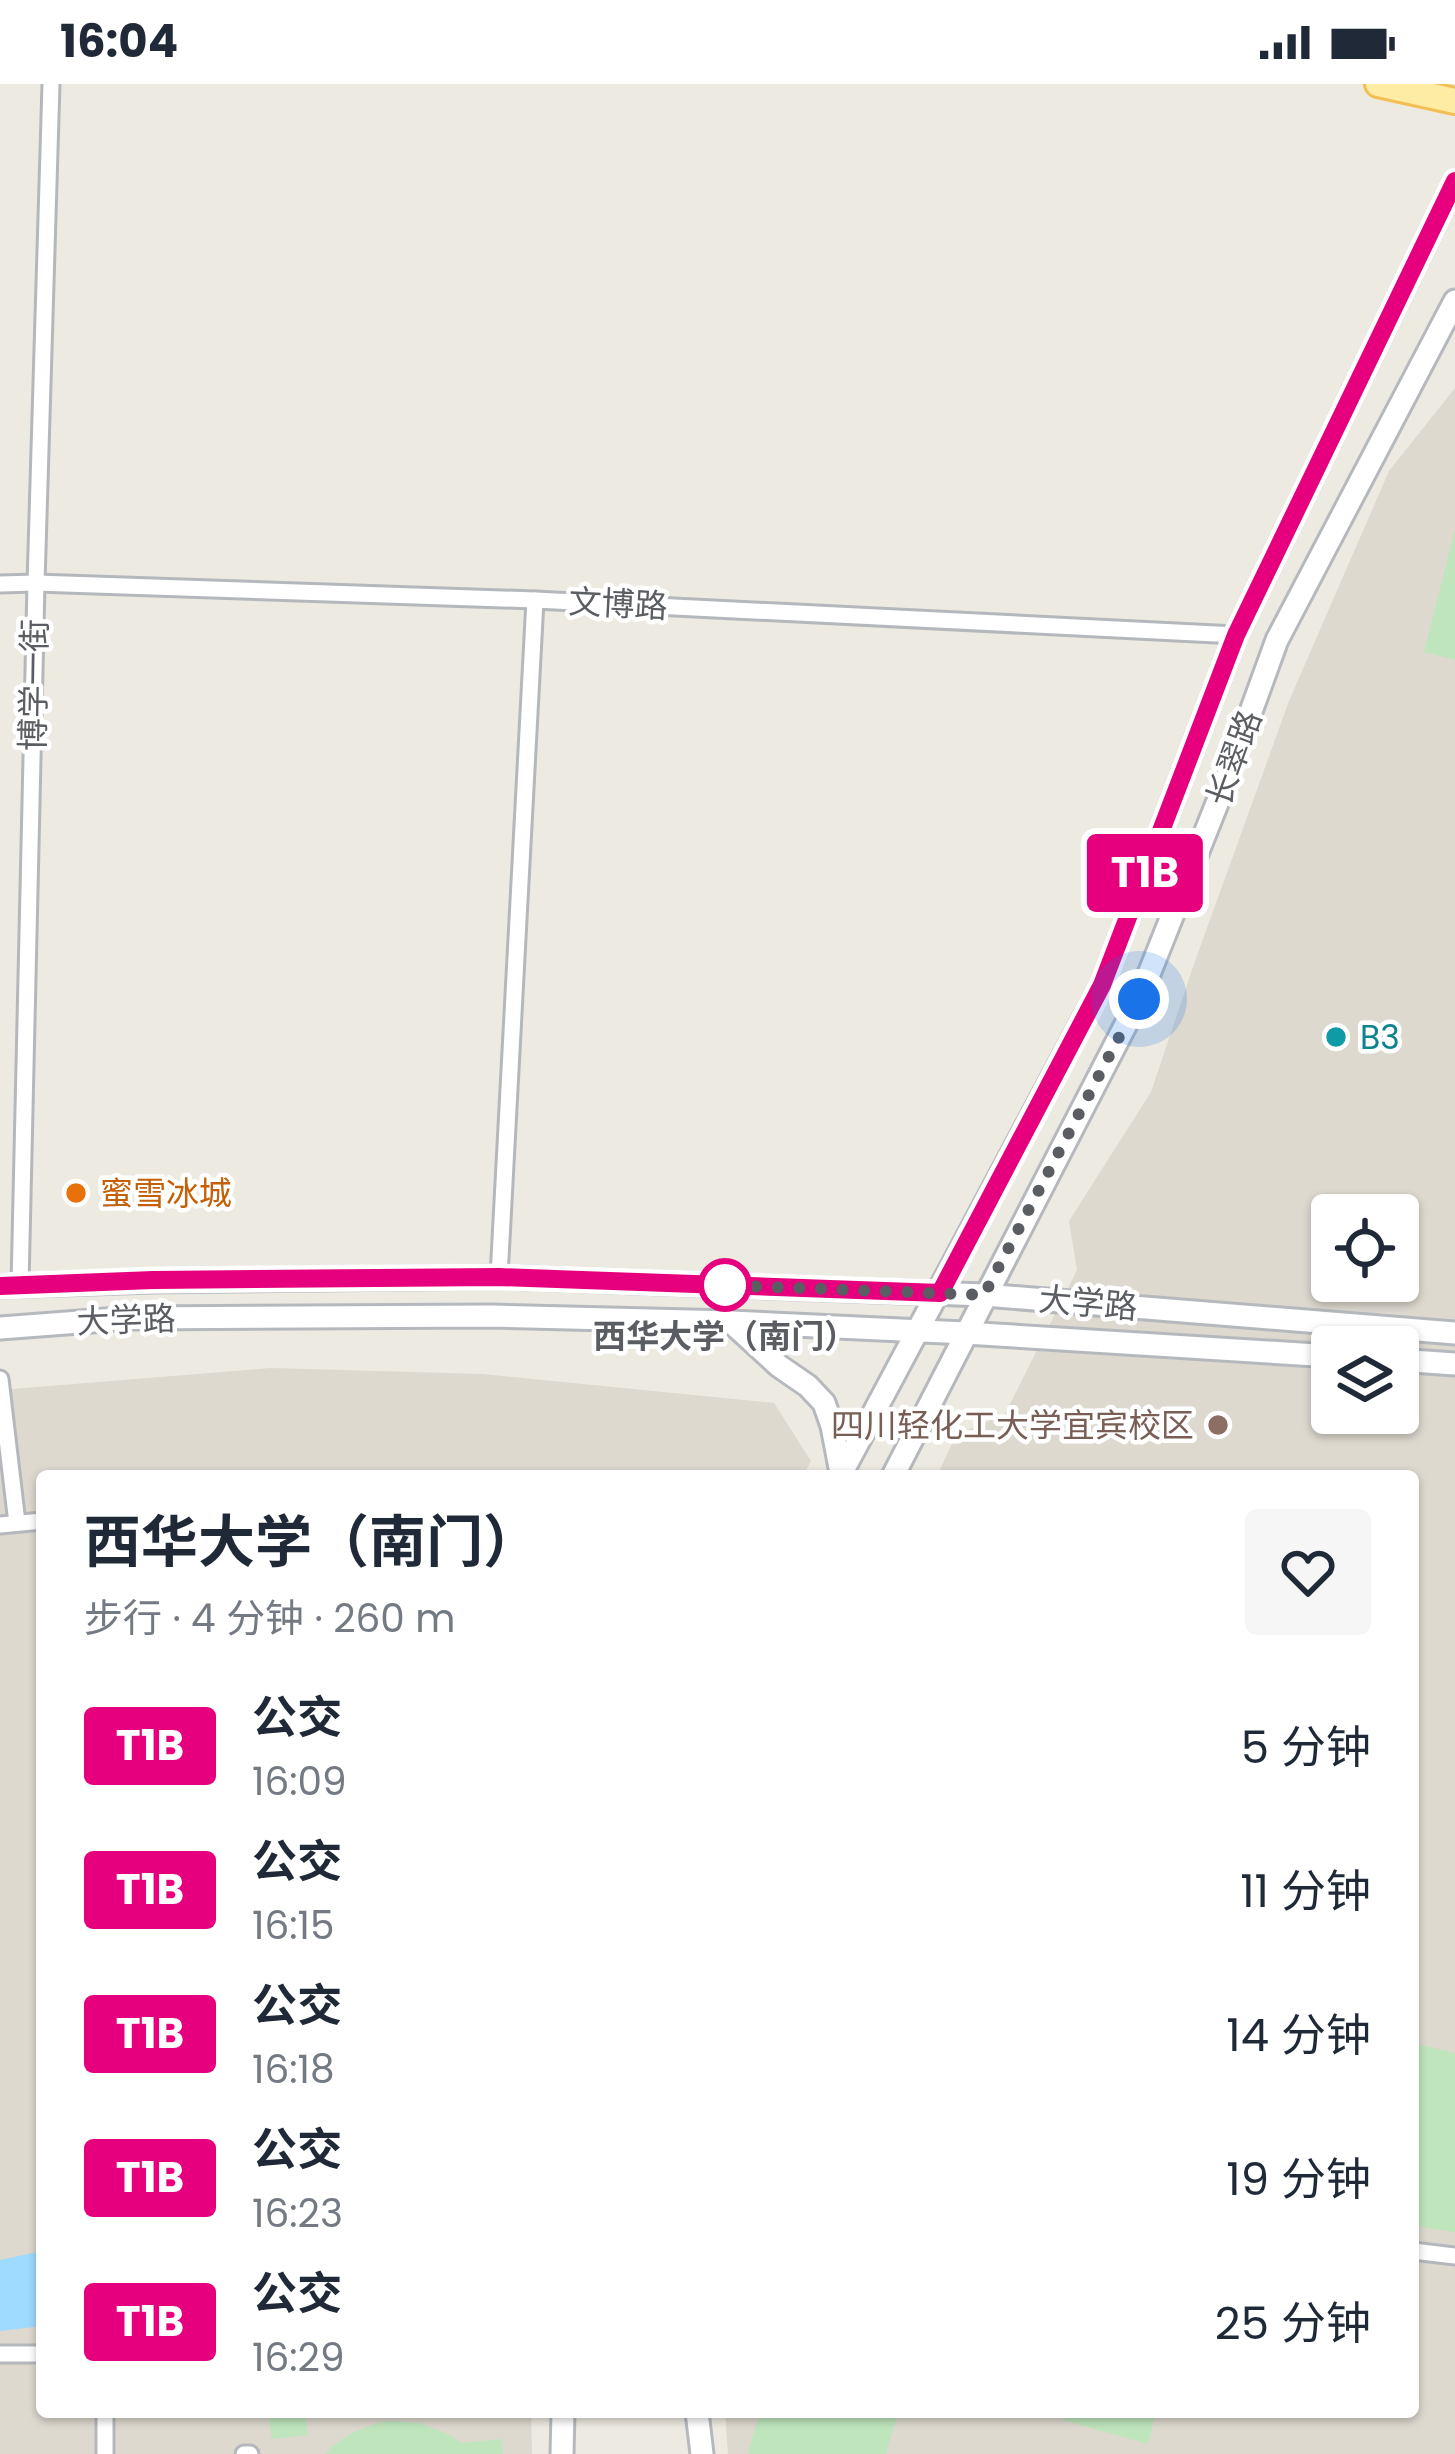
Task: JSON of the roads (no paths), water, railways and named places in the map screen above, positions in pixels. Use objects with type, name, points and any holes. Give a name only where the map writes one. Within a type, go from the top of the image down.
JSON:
[{"type":"main road","points":[[1378,84],[1455,101]]},
{"type":"main road","name":"长翠路","points":[[844,1470],[1102,985],[1236,635],[1455,181]]},
{"type":"main road","name":"长翠路","points":[[895,1470],[1139,999],[1277,640],[1455,301]]},
{"type":"main road","name":"大学路","points":[[10,1286],[499,1277],[984,1295],[1455,1333]]},
{"type":"main road","name":"大学路","points":[[0,1328],[132,1318],[492,1316],[965,1333],[1311,1355]]},
{"type":"main road","points":[[731,1322],[824,1403],[840,1470]]},
{"type":"main road","points":[[1419,1361],[1455,1364]]},
{"type":"main road","points":[[562,2454],[563,2418]]},
{"type":"main road","points":[[699,2418],[703,2454]]},
{"type":"street","name":"博学一街","points":[[10,1286],[51,84]]},
{"type":"street","name":"文博路","points":[[0,584],[536,600],[1236,635]]},
{"type":"street","points":[[499,1277],[536,600]]},
{"type":"street","points":[[0,1379],[8,1524]]},
{"type":"street","points":[[1419,2252],[1455,2256]]},
{"type":"street","points":[[0,2354],[36,2354]]},
{"type":"street","points":[[104,2418],[105,2454]]},
{"type":"water","points":[[36,2252],[36,2327],[0,2331],[0,2260]]},
{"type":"place","name":"B3","points":[[1336,1037]]},
{"type":"place","name":"蜜雪冰城","points":[[76,1193]]},
{"type":"place","name":"西华大学（南门）","points":[[725,1285]]},
{"type":"place","name":"四川轻化工大学宜宾校区","points":[[1218,1425]]}]
